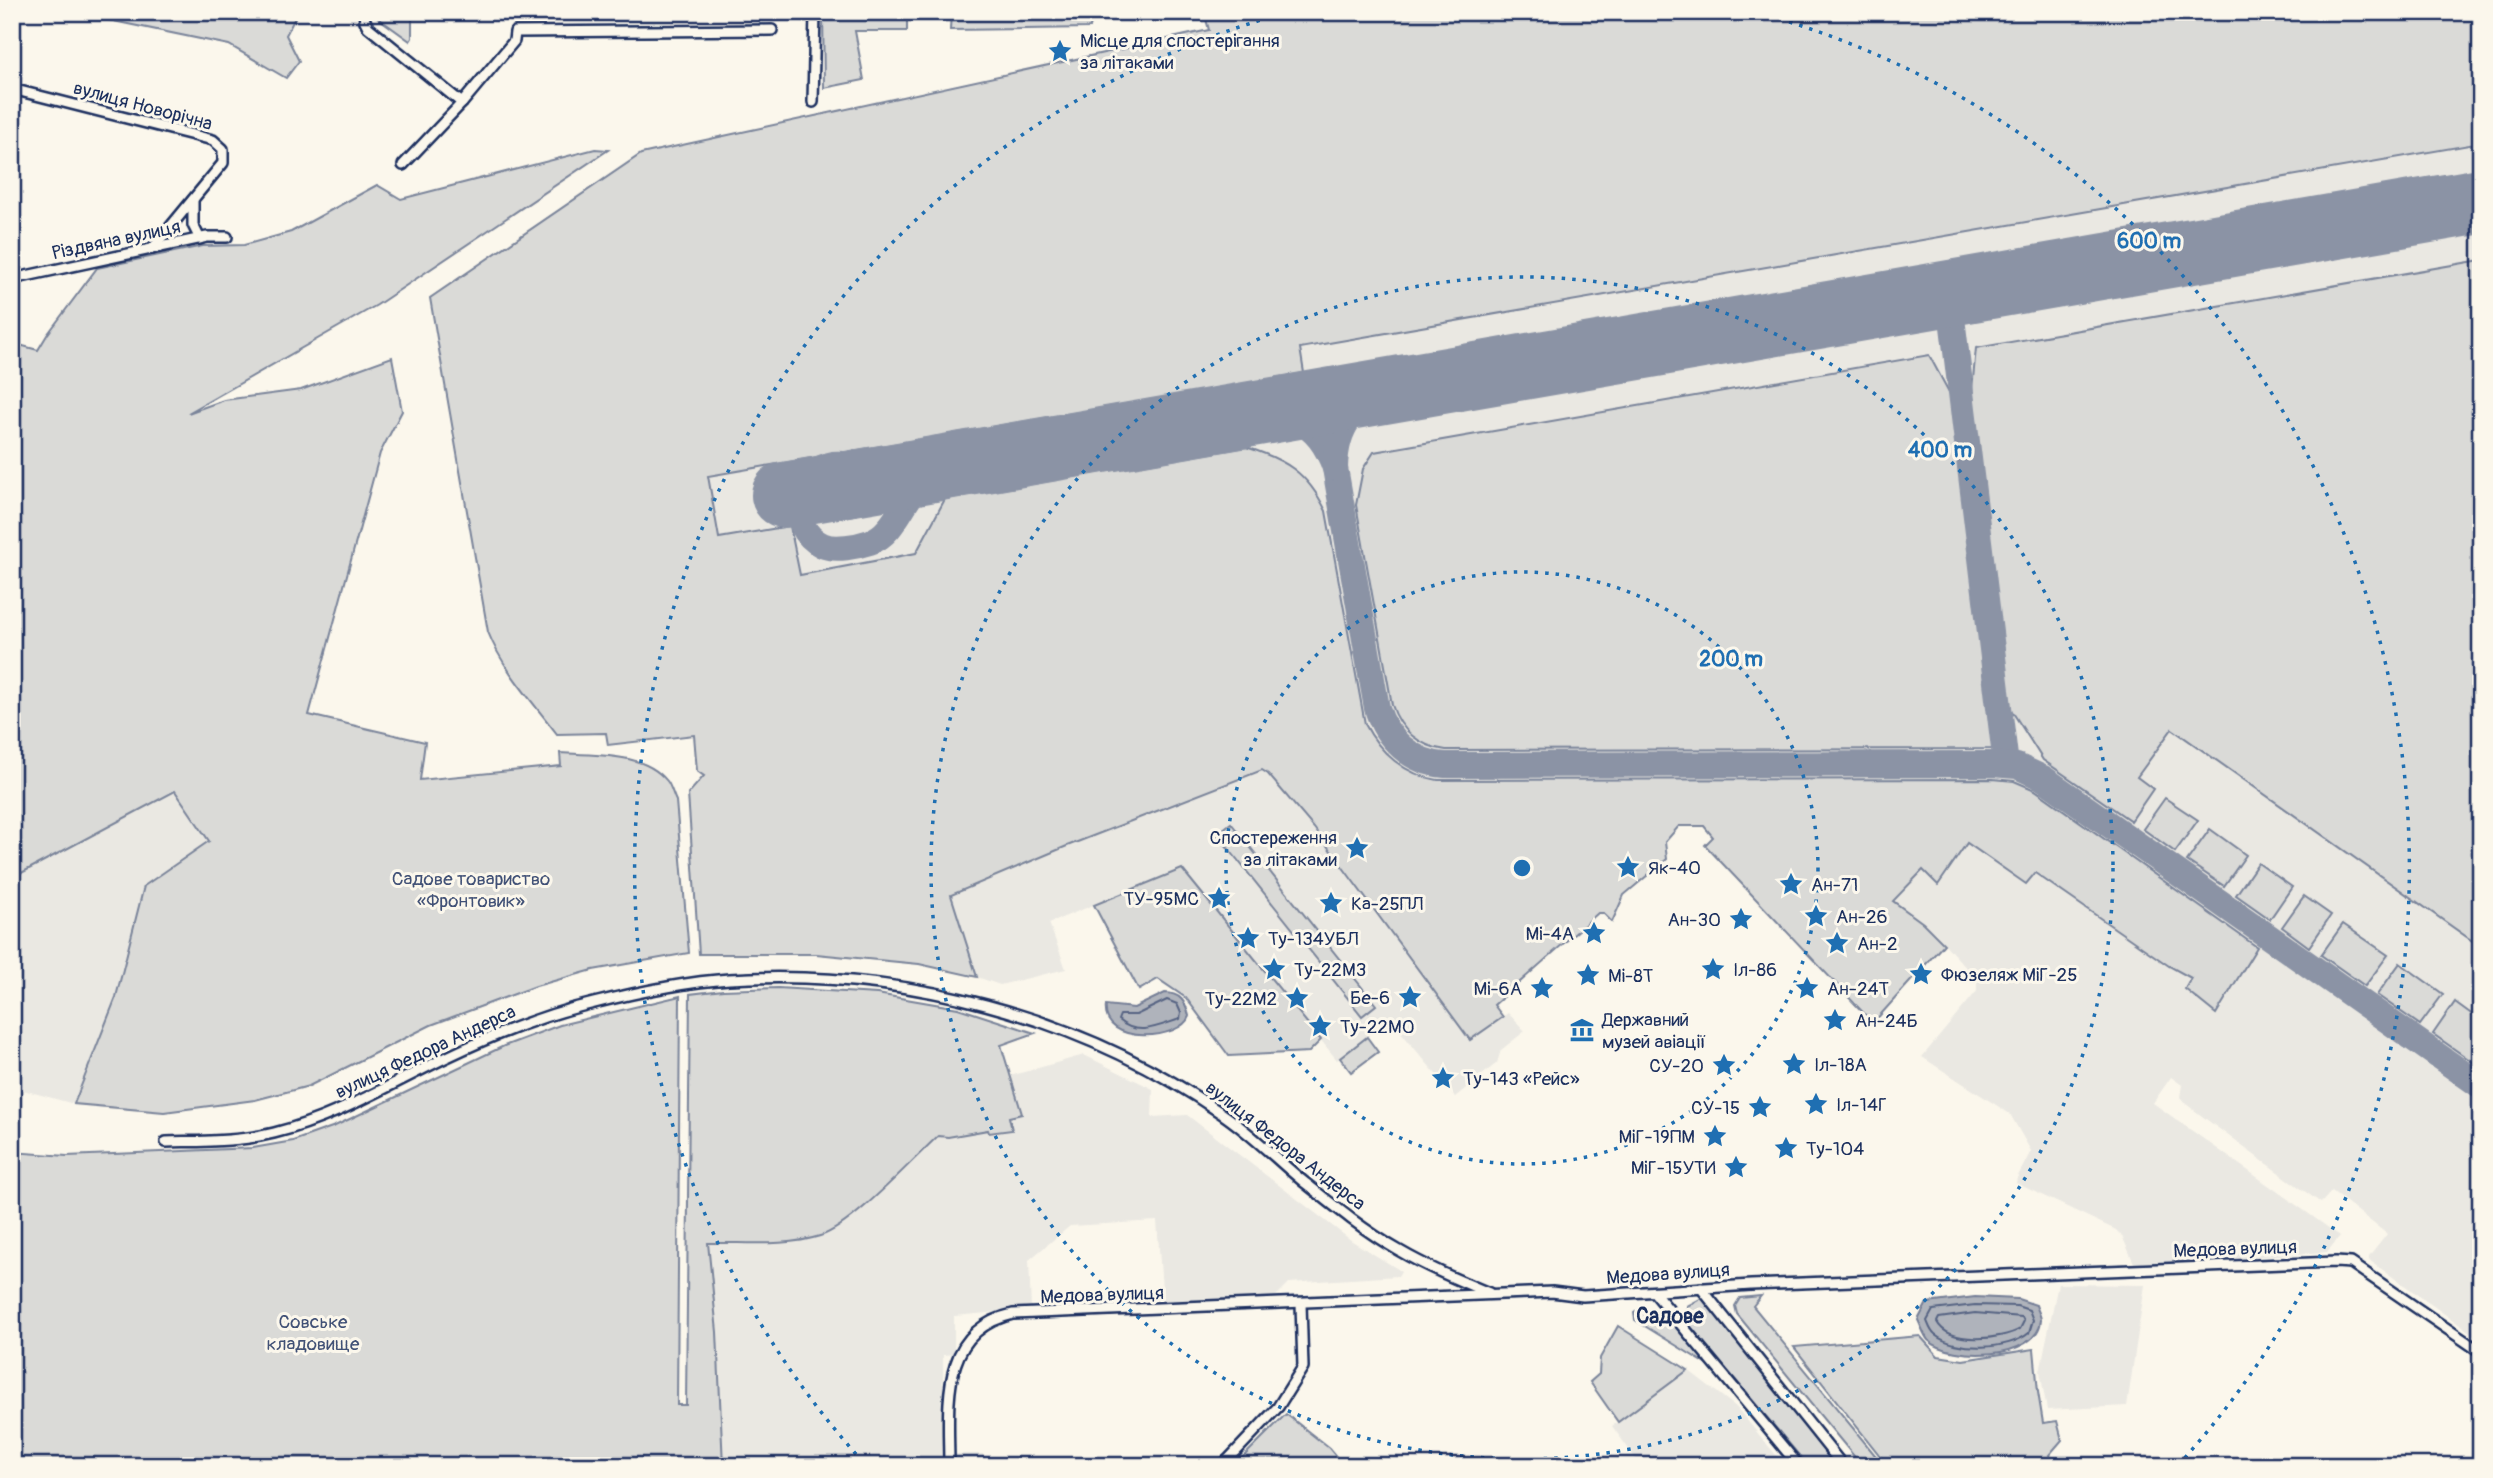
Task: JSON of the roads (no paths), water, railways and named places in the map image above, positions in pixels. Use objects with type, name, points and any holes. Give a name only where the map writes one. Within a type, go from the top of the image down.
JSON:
[{"type":"street","points":[[364,12],[368,27],[462,103]]},
{"type":"street","points":[[813,102],[815,12]]},
{"type":"street","points":[[403,165],[462,103],[514,41],[514,32],[772,30]]},
{"type":"street","name":"вулиця Новорічна","points":[[12,89],[213,140],[223,149],[223,163],[152,249]]},
{"type":"street","points":[[193,200],[193,225],[200,239]]},
{"type":"street","name":"Різдвяна вулиця","points":[[12,279],[200,239],[226,237]]},
{"type":"street","name":"вулиця Федора Андерса","points":[[166,1142],[238,1139],[272,1133],[318,1119],[512,1028],[604,1001],[685,984],[728,979],[785,978],[890,986],[954,996],[1005,1010],[1066,1029],[1119,1052],[1225,1115],[1305,1183],[1397,1250],[1494,1295]]},
{"type":"street","name":"Медова вулиця","points":[[949,1466],[949,1385],[957,1362],[971,1336],[985,1323],[1013,1314],[1552,1292],[1583,1296],[1702,1288],[2351,1263],[2481,1352]]},
{"type":"street","points":[[1702,1288],[1843,1466]]},
{"type":"street","points":[[1654,1292],[1799,1466]]},
{"type":"street","points":[[1222,1466],[1278,1407],[1303,1367],[1301,1304]]},
{"type":"water","points":[[1165,993],[1182,999],[1189,1016],[1183,1024],[1172,1030],[1158,1034],[1128,1033],[1116,1028],[1108,1019],[1106,1005],[1134,1008]]},
{"type":"water","points":[[1975,1297],[2018,1299],[2036,1305],[2041,1320],[2036,1333],[2025,1343],[2010,1350],[1992,1353],[1955,1352],[1928,1340],[1918,1320],[1927,1303]]},
{"type":"place","name":"Місце для спостерігання за літаками","points":[[1060,51]]},
{"type":"place","name":"Спостереження за літаками","points":[[1357,848]]},
{"type":"place","name":"Як-40","points":[[1628,867]]},
{"type":"place","name":"Ан-71","points":[[1791,884]]},
{"type":"place","name":"ТУ-95МС","points":[[1219,898]]},
{"type":"place","name":"Ка-25ПЛ","points":[[1331,903]]},
{"type":"place","name":"Ан-26","points":[[1816,916]]},
{"type":"place","name":"Ан-30","points":[[1741,919]]},
{"type":"place","name":"Мі-4А","points":[[1594,933]]},
{"type":"place","name":"Ту-134УБЛ","points":[[1248,938]]},
{"type":"place","name":"Ан-2","points":[[1837,943]]},
{"type":"place","name":"Ту-22М3","points":[[1274,969]]},
{"type":"place","name":"Іл-86","points":[[1713,969]]},
{"type":"place","name":"Фюзеляж МіГ-25","points":[[1921,974]]},
{"type":"place","name":"Мі-8Т","points":[[1588,975]]},
{"type":"place","name":"Мі-6А","points":[[1542,988]]},
{"type":"place","name":"Ан-24Т","points":[[1807,988]]},
{"type":"place","name":"Бе-6","points":[[1410,997]]},
{"type":"place","name":"Ту-22М2","points":[[1297,998]]},
{"type":"place","name":"Ан-24Б","points":[[1835,1020]]},
{"type":"place","name":"Ту-22М0","points":[[1320,1026]]},
{"type":"place","name":"Державний музей авіації","points":[[1582,1030]]},
{"type":"place","name":"Іл-18А","points":[[1794,1064]]},
{"type":"place","name":"СУ-20","points":[[1724,1065]]},
{"type":"place","name":"Ту-143 «Рейс»","points":[[1443,1078]]},
{"type":"place","name":"Іл-14Г","points":[[1816,1104]]},
{"type":"place","name":"СУ-15","points":[[1760,1107]]},
{"type":"place","name":"МіГ-19ПМ","points":[[1715,1136]]},
{"type":"place","name":"Ту-104","points":[[1786,1148]]},
{"type":"place","name":"МіГ-15УТИ","points":[[1736,1167]]},
{"type":"district","name":"Садове","points":[[1670,1316]]},
{"type":"park label","name":"Садове товариство «Фронтовик»","points":[[471,889]]},
{"type":"park label","name":"Совське кладовище","points":[[313,1332]]}]
